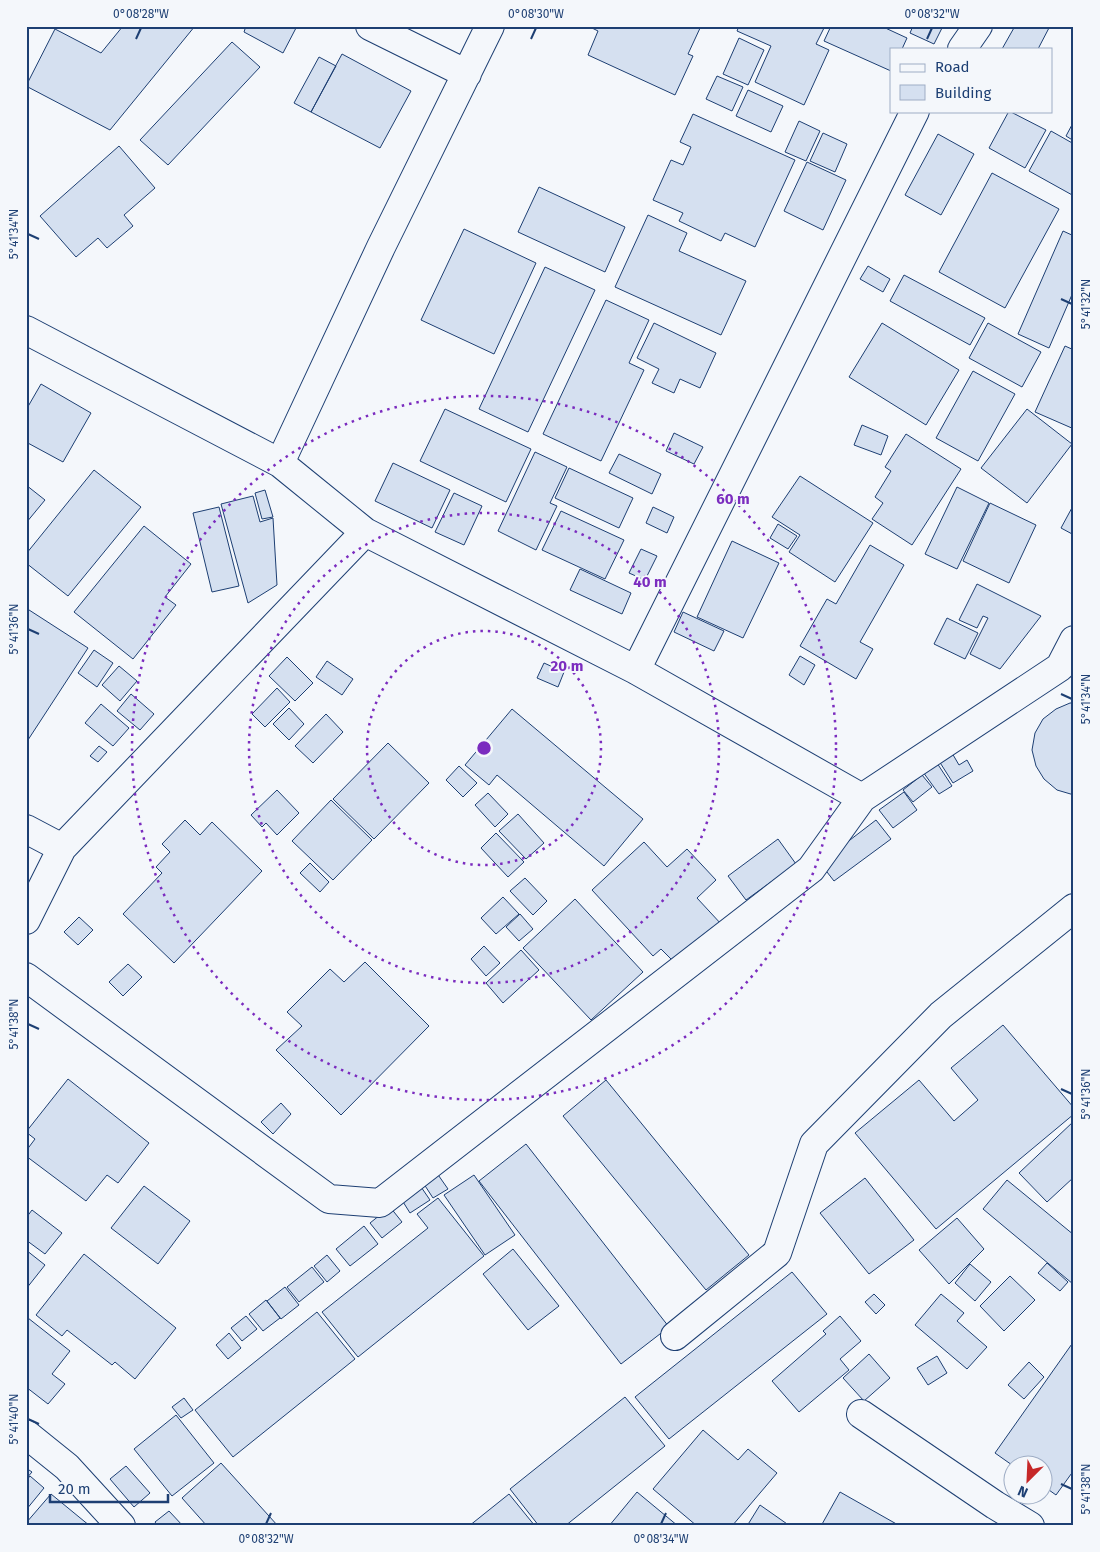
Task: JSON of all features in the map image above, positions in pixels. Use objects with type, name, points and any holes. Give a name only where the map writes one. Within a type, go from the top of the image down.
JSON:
[{"type":"street","points":[[370,26],[467,74]]},
{"type":"street","points":[[280,463],[381,246],[490,26]]},
{"type":"street","points":[[963,48],[978,26]]},
{"type":"street","points":[[636,670],[915,112]]},
{"type":"street","points":[[26,330],[280,463],[365,532],[636,670],[862,798]]},
{"type":"street","points":[[26,920],[62,848],[365,532]]},
{"type":"street","points":[[26,978],[329,1199],[380,1203],[811,869],[862,798],[1060,667],[1074,640]]},
{"type":"street","points":[[26,829],[62,848]]},
{"type":"street","points":[[675,1336],[777,1253],[814,1144],[941,1015],[1074,908]]},
{"type":"street","points":[[861,1414],[995,1505],[1030,1526]]},
{"type":"street","points":[[26,1434],[67,1467],[121,1526]]},
{"type":"building","points":[[123,26],[195,26],[110,130],[26,86],[55,29],[101,53]]},
{"type":"building","points":[[246,26],[294,26],[296,28],[283,53],[244,32]]},
{"type":"building","points":[[588,26],[701,26],[688,54],[693,56],[675,95],[588,55],[598,31]]},
{"type":"building","points":[[739,26],[825,26],[816,44],[829,50],[804,105],[755,82],[771,46],[737,31]]},
{"type":"building","points":[[831,26],[881,26],[907,38],[902,48],[890,48],[890,71],[824,41]]},
{"type":"building","points":[[913,26],[938,26],[942,28],[934,44],[910,33]]},
{"type":"building","points":[[1015,26],[1050,26],[1039,48],[1003,48]]},
{"type":"building","points":[[739,38],[764,50],[748,85],[723,74]]},
{"type":"building","points":[[232,42],[260,67],[168,165],[140,140]]},
{"type":"building","points":[[342,54],[411,91],[380,148],[311,112]]},
{"type":"building","points":[[319,57],[336,66],[311,112],[294,103]]},
{"type":"building","points":[[717,76],[743,87],[732,111],[706,99]]},
{"type":"building","points":[[748,90],[783,106],[771,132],[736,116]]},
{"type":"building","points":[[1008,112],[1046,130],[1025,168],[989,148]]},
{"type":"building","points":[[693,114],[795,160],[755,247],[725,233],[721,241],[679,221],[683,213],[653,200],[671,160],[683,165],[691,147],[680,142]]},
{"type":"building","points":[[799,121],[820,131],[806,161],[785,152]]},
{"type":"building","points":[[1074,121],[1074,141],[1066,136]]},
{"type":"building","points":[[1051,131],[1074,144],[1074,196],[1029,171]]},
{"type":"building","points":[[823,133],[847,144],[835,172],[810,161]]},
{"type":"building","points":[[938,134],[974,154],[941,215],[905,195]]},
{"type":"building","points":[[119,146],[155,188],[124,215],[133,226],[107,248],[98,238],[76,257],[40,216]]},
{"type":"building","points":[[807,162],[846,180],[823,230],[784,211]]},
{"type":"building","points":[[992,173],[1059,209],[1005,308],[939,272]]},
{"type":"building","points":[[539,187],[625,227],[605,272],[518,232]]},
{"type":"building","points":[[648,215],[687,233],[679,251],[746,281],[721,335],[615,287]]},
{"type":"building","points":[[464,229],[536,263],[494,354],[421,320]]},
{"type":"building","points":[[1063,231],[1074,236],[1074,290],[1049,348],[1018,334]]},
{"type":"building","points":[[868,266],[890,279],[883,292],[860,279]]},
{"type":"building","points":[[545,267],[595,290],[528,432],[479,409]]},
{"type":"building","points":[[904,275],[985,318],[970,345],[890,301]]},
{"type":"building","points":[[606,300],[649,320],[629,363],[644,370],[601,461],[543,434]]},
{"type":"building","points":[[654,323],[716,353],[700,388],[680,379],[674,393],[652,383],[659,369],[637,358]]},
{"type":"building","points":[[882,323],[959,370],[926,425],[849,377]]},
{"type":"building","points":[[988,323],[1041,352],[1022,387],[969,358]]},
{"type":"building","points":[[1065,346],[1074,350],[1074,429],[1035,412]]},
{"type":"building","points":[[973,371],[1015,394],[978,461],[936,438]]},
{"type":"building","points":[[41,384],[91,413],[63,462],[26,442],[26,410]]},
{"type":"building","points":[[445,409],[531,449],[506,502],[420,461]]},
{"type":"building","points":[[1027,409],[1072,444],[1027,503],[981,468]]},
{"type":"building","points":[[862,425],[888,436],[881,455],[854,445]]},
{"type":"building","points":[[674,433],[703,447],[694,464],[666,451]]},
{"type":"building","points":[[906,434],[961,469],[912,545],[872,519],[883,503],[875,497],[891,471],[885,467]]},
{"type":"building","points":[[535,452],[567,467],[550,503],[557,506],[536,550],[498,531]]},
{"type":"building","points":[[619,454],[661,474],[652,494],[609,473]]},
{"type":"building","points":[[393,463],[450,490],[432,528],[375,501]]},
{"type":"building","points":[[569,468],[633,498],[619,528],[555,498]]},
{"type":"building","points":[[94,470],[141,507],[68,596],[26,563],[26,554]]},
{"type":"building","points":[[800,476],[873,523],[835,582],[789,552],[800,535],[772,517]]},
{"type":"building","points":[[26,485],[45,500],[26,523]]},
{"type":"building","points":[[957,487],[989,503],[957,569],[925,554]]},
{"type":"building","points":[[265,490],[273,517],[262,519],[255,493]]},
{"type":"building","points":[[454,493],[482,506],[464,545],[435,532]]},
{"type":"building","points":[[253,496],[260,522],[273,518],[277,585],[248,603],[221,504]]},
{"type":"building","points":[[990,503],[1036,525],[1009,583],[963,561]]},
{"type":"building","points":[[1074,504],[1074,535],[1061,528]]},
{"type":"building","points":[[219,507],[239,586],[212,592],[193,513]]},
{"type":"building","points":[[653,507],[674,517],[667,533],[646,523]]},
{"type":"building","points":[[561,511],[624,540],[605,579],[542,550]]},
{"type":"building","points":[[778,524],[797,536],[788,549],[770,538]]},
{"type":"building","points":[[144,526],[191,564],[165,597],[176,605],[133,659],[74,612]]},
{"type":"building","points":[[732,541],[779,563],[743,638],[697,617]]},
{"type":"building","points":[[870,545],[904,565],[860,642],[873,649],[856,679],[800,646],[827,599],[836,604]]},
{"type":"building","points":[[641,549],[657,556],[645,580],[629,573]]},
{"type":"building","points":[[580,569],[631,593],[622,614],[570,590]]},
{"type":"building","points":[[977,584],[1041,616],[1000,669],[970,654],[988,618],[983,616],[977,628],[959,620]]},
{"type":"building","points":[[26,608],[88,648],[26,743]]},
{"type":"building","points":[[683,612],[724,631],[714,651],[674,632]]},
{"type":"building","points":[[947,618],[978,633],[965,659],[934,644]]},
{"type":"building","points":[[94,650],[113,663],[97,687],[78,673]]},
{"type":"building","points":[[800,656],[815,665],[804,685],[789,675]]},
{"type":"building","points":[[287,657],[313,683],[295,701],[269,676]]},
{"type":"building","points":[[327,661],[353,679],[342,695],[316,677]]},
{"type":"building","points":[[544,663],[564,672],[558,687],[537,678]]},
{"type":"building","points":[[119,666],[137,681],[120,701],[102,685]]},
{"type":"building","points":[[277,688],[290,702],[265,727],[252,714]]},
{"type":"building","points":[[131,694],[154,714],[140,730],[117,711]]},
{"type":"building","points":[[1074,703],[1074,795],[1057,790],[1044,779],[1036,766],[1032,750],[1035,733],[1043,719],[1056,709]]},
{"type":"building","points":[[101,704],[129,728],[113,746],[85,723]]},
{"type":"building","points":[[289,708],[304,724],[289,740],[273,724]]},
{"type":"building","points":[[512,709],[643,819],[604,866],[497,775],[489,785],[465,765]]},
{"type":"building","points":[[326,714],[343,732],[313,763],[295,746]]},
{"type":"building","points":[[388,743],[429,783],[374,839],[333,799]]},
{"type":"building","points":[[99,746],[107,752],[98,762],[90,756]]},
{"type":"building","points":[[952,753],[959,765],[967,760],[973,771],[953,783],[939,761]]},
{"type":"building","points":[[937,763],[952,786],[939,794],[923,772]]},
{"type":"building","points":[[459,766],[477,783],[463,797],[446,780]]},
{"type":"building","points":[[922,775],[932,787],[913,802],[903,790]]},
{"type":"building","points":[[277,790],[299,813],[277,835],[266,823],[262,827],[251,815]]},
{"type":"building","points":[[904,792],[917,810],[893,828],[879,810]]},
{"type":"building","points":[[488,793],[508,814],[495,827],[475,805]]},
{"type":"building","points":[[331,800],[372,840],[333,880],[292,841]]},
{"type":"building","points":[[518,814],[544,843],[526,859],[499,831]]},
{"type":"building","points":[[185,820],[200,835],[212,822],[262,871],[174,963],[123,914],[162,873],[156,867],[170,852],[162,844]]},
{"type":"building","points":[[876,820],[891,839],[834,881],[820,863]]},
{"type":"building","points":[[496,833],[524,862],[508,877],[481,848]]},
{"type":"building","points":[[778,839],[796,864],[746,900],[728,876]]},
{"type":"building","points":[[644,842],[667,867],[687,849],[716,880],[697,898],[722,925],[678,966],[661,949],[653,956],[592,890]]},
{"type":"building","points":[[310,863],[329,882],[320,892],[300,873]]},
{"type":"building","points":[[525,878],[547,901],[533,915],[510,891]]},
{"type":"building","points":[[503,897],[519,914],[496,934],[481,918]]},
{"type":"building","points":[[575,899],[643,972],[591,1020],[523,948]]},
{"type":"building","points":[[520,914],[533,929],[519,941],[506,927]]},
{"type":"building","points":[[79,917],[93,930],[78,945],[64,932]]},
{"type":"building","points":[[484,946],[500,963],[486,976],[471,959]]},
{"type":"building","points":[[521,950],[539,970],[503,1003],[486,983]]},
{"type":"building","points":[[365,962],[429,1026],[341,1115],[276,1050],[302,1026],[287,1012],[330,969],[344,982]]},
{"type":"building","points":[[128,964],[142,977],[123,996],[109,982]]},
{"type":"building","points":[[1003,1025],[1074,1108],[1074,1114],[936,1229],[855,1133],[919,1080],[954,1121],[978,1100],[951,1068]]},
{"type":"building","points":[[68,1079],[149,1143],[118,1183],[107,1175],[86,1201],[26,1156],[26,1151],[35,1139],[26,1132]]},
{"type":"building","points":[[606,1080],[749,1255],[706,1290],[563,1116]]},
{"type":"building","points":[[281,1103],[291,1114],[273,1134],[261,1122]]},
{"type":"building","points":[[1074,1121],[1074,1177],[1047,1202],[1019,1173]]},
{"type":"building","points":[[526,1144],[669,1327],[621,1364],[479,1181]]},
{"type":"building","points":[[434,1169],[448,1189],[433,1198],[420,1178]]},
{"type":"building","points":[[474,1175],[515,1235],[485,1255],[444,1195]]},
{"type":"building","points":[[865,1178],[914,1240],[869,1274],[820,1213]]},
{"type":"building","points":[[1007,1180],[1074,1235],[1073,1284],[983,1209]]},
{"type":"building","points":[[419,1184],[430,1200],[410,1213],[400,1197]]},
{"type":"building","points":[[144,1186],[190,1221],[158,1264],[111,1228]]},
{"type":"building","points":[[438,1198],[484,1256],[358,1357],[322,1312],[428,1228],[417,1214]]},
{"type":"building","points":[[390,1207],[402,1222],[382,1238],[370,1223]]},
{"type":"building","points":[[32,1210],[62,1233],[45,1254],[26,1240],[26,1218]]},
{"type":"building","points":[[957,1218],[984,1249],[949,1284],[919,1250]]},
{"type":"building","points":[[364,1226],[378,1244],[350,1266],[336,1249]]},
{"type":"building","points":[[513,1249],[559,1306],[528,1330],[483,1274]]},
{"type":"building","points":[[26,1250],[45,1265],[26,1289]]},
{"type":"building","points":[[84,1254],[176,1328],[135,1379],[115,1362],[112,1365],[67,1330],[62,1336],[36,1315]]},
{"type":"building","points":[[327,1255],[340,1271],[327,1282],[314,1266]]},
{"type":"building","points":[[1047,1263],[1068,1282],[1060,1291],[1038,1273]]},
{"type":"building","points":[[970,1264],[991,1282],[975,1301],[955,1283]]},
{"type":"building","points":[[312,1267],[324,1282],[299,1302],[287,1287]]},
{"type":"building","points":[[792,1272],[827,1314],[669,1439],[635,1397]]},
{"type":"building","points":[[1010,1276],[1035,1300],[1004,1331],[980,1306]]},
{"type":"building","points":[[285,1287],[299,1305],[281,1319],[267,1301]]},
{"type":"building","points":[[874,1294],[885,1305],[876,1314],[865,1302]]},
{"type":"building","points":[[941,1294],[964,1313],[957,1321],[987,1347],[967,1369],[915,1325]]},
{"type":"building","points":[[266,1300],[280,1318],[263,1331],[249,1314]]},
{"type":"building","points":[[317,1312],[355,1359],[233,1457],[195,1410]]},
{"type":"building","points":[[246,1316],[257,1329],[242,1341],[231,1328]]},
{"type":"building","points":[[840,1316],[861,1341],[840,1359],[849,1370],[799,1412],[772,1381],[826,1334],[823,1331]]},
{"type":"building","points":[[28,1318],[70,1351],[52,1374],[65,1384],[48,1404],[26,1387],[26,1321]]},
{"type":"building","points":[[229,1333],[241,1348],[228,1359],[216,1345]]},
{"type":"building","points":[[1074,1341],[1074,1470],[1056,1495],[1052,1492],[1052,1454],[1002,1454],[1002,1458],[995,1453]]},
{"type":"building","points":[[869,1354],[890,1378],[864,1401],[843,1378]]},
{"type":"building","points":[[937,1356],[947,1373],[928,1385],[917,1368]]},
{"type":"building","points":[[1029,1362],[1044,1377],[1024,1399],[1008,1385]]},
{"type":"building","points":[[625,1397],[665,1446],[565,1526],[539,1526],[510,1489]]},
{"type":"building","points":[[184,1398],[193,1410],[181,1418],[172,1407]]},
{"type":"building","points":[[176,1415],[214,1463],[172,1496],[134,1449]]},
{"type":"building","points":[[703,1430],[738,1460],[748,1449],[777,1473],[732,1526],[697,1526],[653,1489]]},
{"type":"building","points":[[221,1463],[278,1526],[207,1526],[182,1498]]},
{"type":"building","points":[[126,1466],[150,1493],[134,1507],[110,1479]]},
{"type":"building","points":[[26,1468],[32,1472],[26,1479]]},
{"type":"building","points":[[30,1476],[44,1488],[26,1510],[26,1481]]},
{"type":"building","points":[[637,1492],[678,1526],[609,1526]]},
{"type":"building","points":[[840,1492],[900,1526],[821,1526]]},
{"type":"building","points":[[51,1494],[90,1526],[26,1526],[26,1523]]},
{"type":"building","points":[[509,1494],[535,1526],[469,1526]]},
{"type":"building","points":[[760,1505],[790,1526],[747,1526]]},
{"type":"building","points":[[169,1511],[183,1526],[158,1526],[155,1522]]}]
